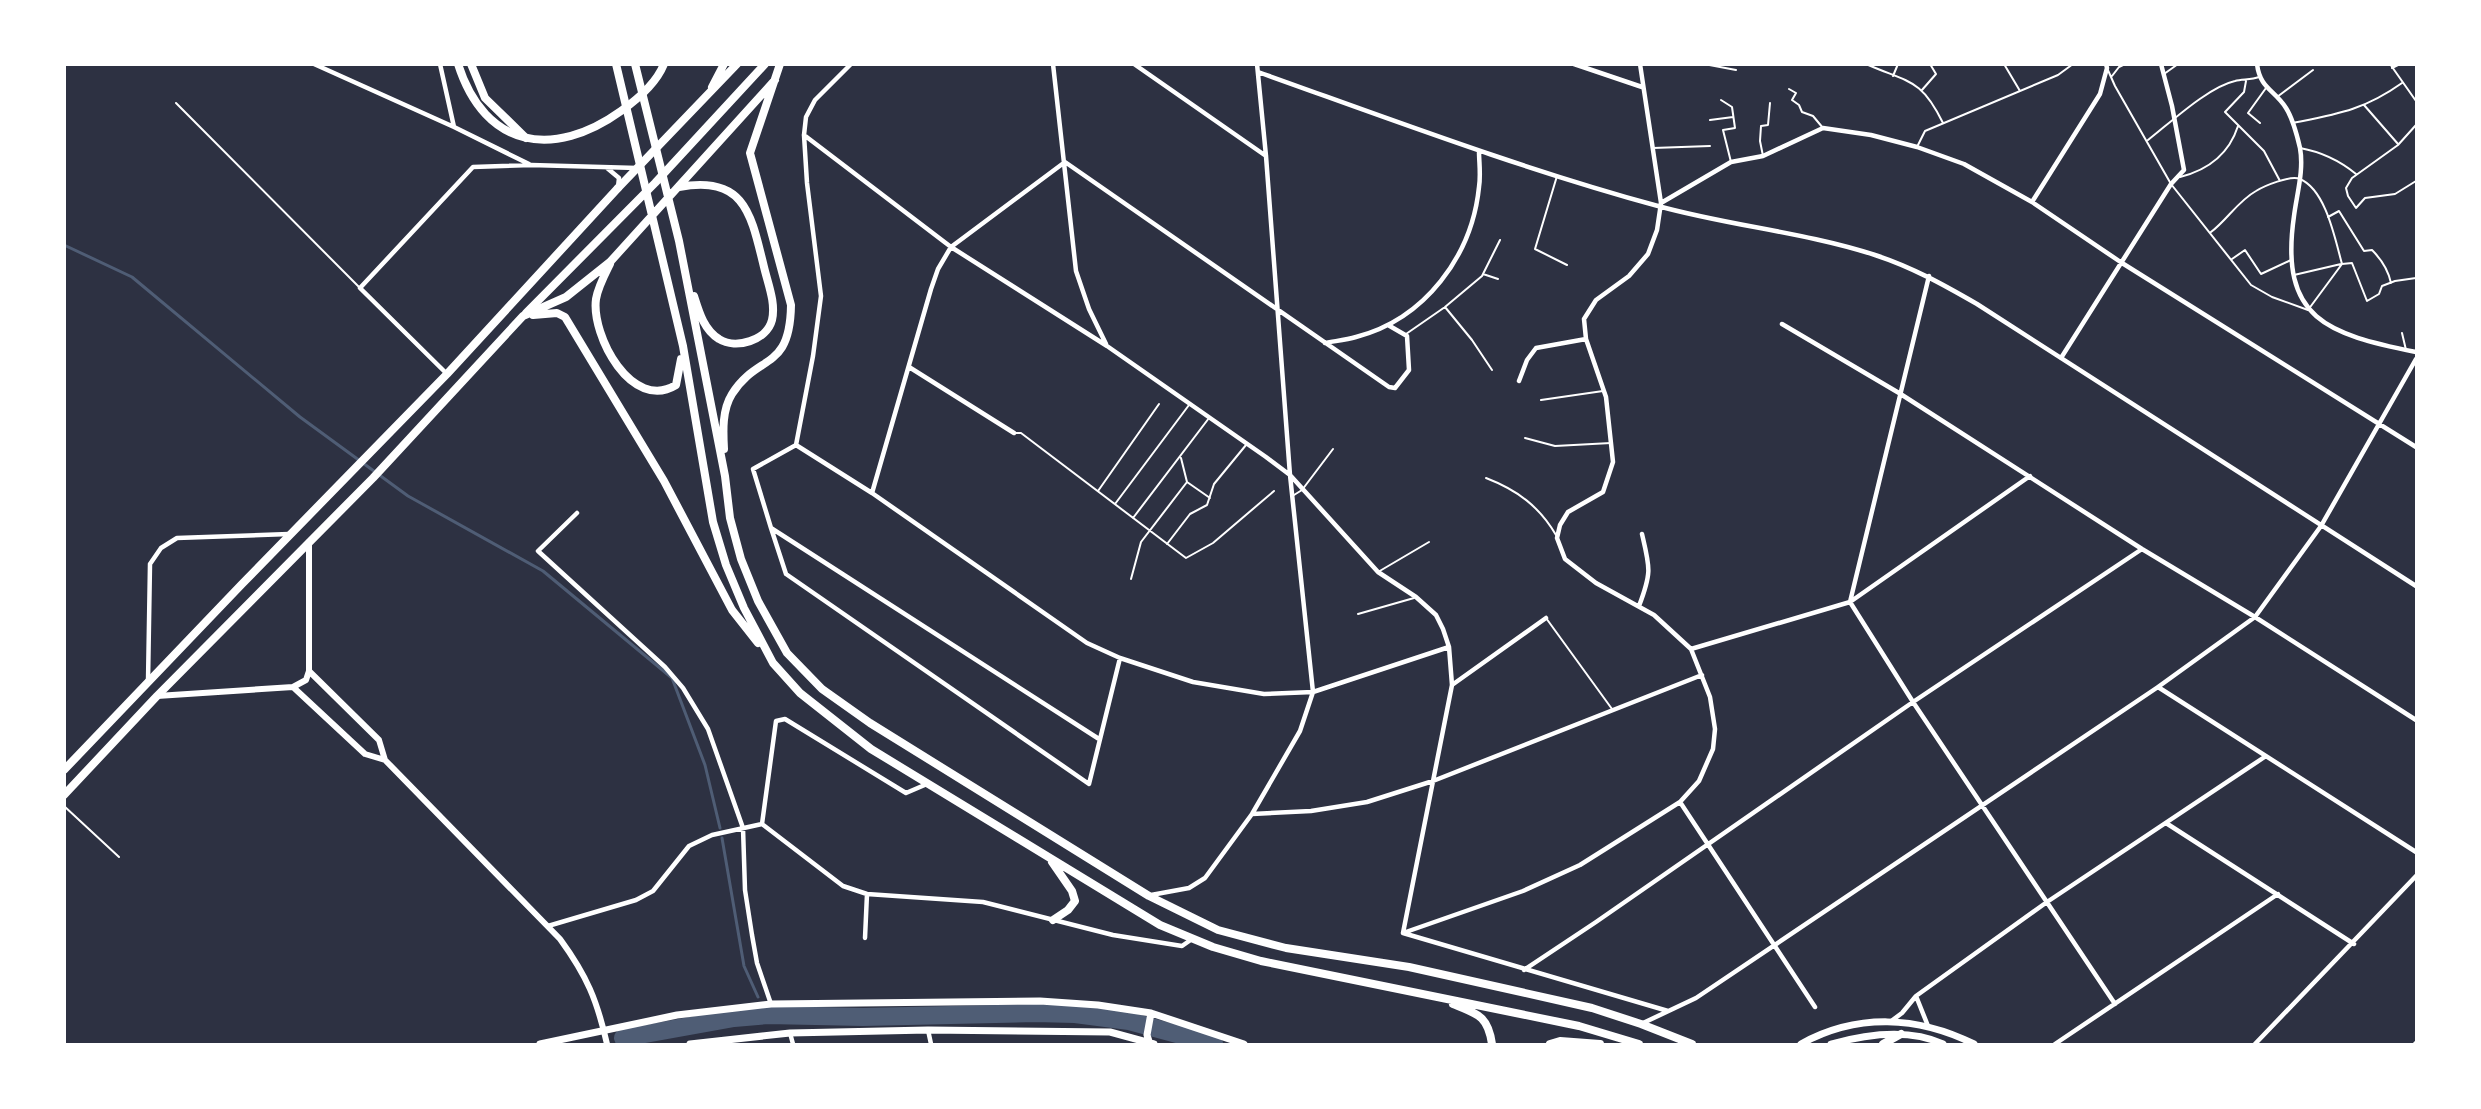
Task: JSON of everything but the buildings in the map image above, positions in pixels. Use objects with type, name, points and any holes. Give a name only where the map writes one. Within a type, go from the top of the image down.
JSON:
[{"type":"highway","points":[[471,64],[485,98],[526,138]]},
{"type":"highway","points":[[616,64],[682,346],[713,522],[726,565],[744,608],[773,663]]},
{"type":"highway","points":[[635,64],[679,241],[725,476],[735,539],[758,601],[787,653],[822,689],[870,723],[1149,896],[1218,930],[1286,948],[1420,970],[1592,1008],[1692,1044]]},
{"type":"highway","points":[[725,476],[723,426],[731,395],[783,348],[791,323],[791,305],[750,153],[780,64]]},
{"type":"highway","points":[[64,795],[157,696],[372,478],[523,316],[566,297],[610,261],[775,80]]},
{"type":"highway","points":[[679,187],[707,184],[726,188],[743,203],[754,224],[774,308],[771,323],[763,334],[754,340],[740,344],[718,339],[702,320],[682,256]]},
{"type":"highway","points":[[64,770],[447,374],[618,188]]},
{"type":"highway","points":[[610,261],[596,298],[596,311],[602,337],[623,372],[642,389],[656,393],[668,390],[676,385],[679,377],[682,346]]},
{"type":"highway","points":[[523,316],[557,313],[565,317],[664,481],[732,610],[773,663],[800,693],[871,749],[1160,925],[1213,947],[1261,961],[1580,1026],[1639,1044]]},
{"type":"highway","points":[[1048,857],[1072,891],[1075,901],[1068,910],[1053,920]]},
{"type":"highway","points":[[1425,994],[1481,1016],[1492,1044]]},
{"type":"highway","points":[[1883,1044],[1901,1034]]},
{"type":"highway","points":[[1550,1044],[1560,1041],[1600,1044]]},
{"type":"main road","points":[[458,64],[467,89],[482,111],[501,127],[526,138],[555,140],[590,131],[634,102],[659,76],[664,64]]},
{"type":"main road","points":[[708,96],[724,64]]},
{"type":"main road","points":[[618,188],[737,64]]},
{"type":"main road","points":[[523,316],[655,183],[765,64]]},
{"type":"main road","points":[[540,1044],[677,1015],[771,1004],[1040,1001],[1098,1005],[1150,1016],[1244,1044]]},
{"type":"main road","points":[[1150,1016],[1148,1035],[1152,1044]]},
{"type":"main road","points":[[1801,1044],[1824,1031],[1854,1024],[1890,1023],[1928,1026],[1974,1044]]},
{"type":"main road","points":[[690,1044],[790,1033],[928,1030],[1110,1032],[1152,1044]]},
{"type":"main road","points":[[1831,1044],[1855,1037],[1901,1034],[1943,1044]]},
{"type":"street","points":[[314,64],[454,127],[531,165]]},
{"type":"street","points":[[440,64],[454,127]]},
{"type":"street","points":[[796,445],[813,356],[821,296],[807,183],[804,135],[806,117],[814,100],[851,64]]},
{"type":"street","points":[[1053,64],[1076,271],[1089,309],[1107,346]]},
{"type":"street","points":[[1134,64],[1266,156]]},
{"type":"street","points":[[1149,896],[1189,888],[1205,878],[1252,814],[1300,731],[1313,692],[1290,475],[1257,64]]},
{"type":"street","points":[[1574,64],[1642,87]]},
{"type":"street","points":[[1403,933],[1523,891],[1580,865],[1680,802],[1699,781],[1713,750],[1715,729],[1710,697],[1691,649],[1654,615],[1596,583],[1565,559],[1558,540],[1560,525],[1568,512],[1604,492],[1614,462],[1604,391],[1586,339],[1584,320],[1596,300],[1629,276],[1648,254],[1657,230],[1660,205],[1640,64]]},
{"type":"street","points":[[2061,358],[2171,184],[2184,170],[2175,119],[2160,64]]},
{"type":"street","points":[[2257,64],[2259,77],[2266,88],[2287,109],[2300,148],[2302,168],[2291,243],[2291,260],[2300,296],[2308,310],[2334,328],[2367,342],[2416,352]]},
{"type":"street","points":[[2032,202],[2100,94],[2107,66]]},
{"type":"street","points":[[1258,72],[1479,151],[1557,176],[1660,205],[1815,239],[1876,255],[1929,276],[2416,586]]},
{"type":"street","points":[[1660,205],[1731,162],[1763,156],[1823,128],[1871,135],[1917,147],[1964,165],[2032,202],[2122,263],[2416,447]]},
{"type":"street","points":[[804,135],[951,247],[1107,346],[1290,475],[1378,572],[1416,597],[1436,615],[1449,647],[1452,685],[1403,933]]},
{"type":"street","points":[[1325,343],[1358,337],[1388,324],[1418,305],[1442,281],[1461,252],[1474,219],[1480,185],[1479,151]]},
{"type":"street","points":[[872,493],[938,269],[951,247],[1065,162]]},
{"type":"street","points":[[1065,162],[1277,307],[1389,387],[1395,388],[1409,370],[1406,334],[1388,324]]},
{"type":"street","points":[[447,374],[360,288],[473,167],[531,165],[637,168]]},
{"type":"street","points":[[605,166],[619,178],[618,188]]},
{"type":"street","points":[[1929,276],[1850,602],[1913,702],[2115,1004]]},
{"type":"street","points":[[1782,324],[1899,393],[2142,549],[2255,617],[2416,720]]},
{"type":"street","points":[[1519,381],[1527,360],[1536,348],[1586,339]]},
{"type":"street","points":[[1641,1024],[1696,998],[2158,687],[2255,617],[2321,526],[2416,359]]},
{"type":"street","points":[[909,367],[1014,433]]},
{"type":"street","points":[[796,445],[872,493],[1087,642],[1120,658],[1205,684],[1264,694],[1313,692],[1449,647]]},
{"type":"street","points":[[796,445],[753,469],[786,574],[1089,784],[1120,658]]},
{"type":"street","points":[[1691,649],[1850,602],[2030,476]]},
{"type":"street","points":[[577,513],[538,551],[664,667],[683,688],[708,729],[743,828],[745,890],[752,935],[757,963],[771,1004]]},
{"type":"street","points":[[771,528],[1099,739]]},
{"type":"street","points":[[148,682],[150,564],[161,548],[177,538],[291,534]]},
{"type":"street","points":[[1638,606],[1646,587],[1650,568],[1642,534]]},
{"type":"street","points":[[157,696],[293,687],[306,680],[309,671],[309,543]]},
{"type":"street","points":[[1524,970],[1913,702],[2142,549]]},
{"type":"street","points":[[1452,685],[1546,618]]},
{"type":"street","points":[[309,671],[379,740],[385,760],[548,926],[581,967],[597,1002],[607,1044]]},
{"type":"street","points":[[1252,814],[1311,811],[1367,802],[1433,781],[1702,675]]},
{"type":"street","points":[[293,687],[365,754],[385,760]]},
{"type":"street","points":[[2158,687],[2416,852]]},
{"type":"street","points":[[762,824],[776,721],[785,719],[906,793],[930,783]]},
{"type":"street","points":[[1890,1023],[1916,996],[2047,902],[2266,756]]},
{"type":"street","points":[[1680,802],[1815,1007]]},
{"type":"street","points":[[2166,823],[2354,944]]},
{"type":"street","points":[[548,926],[636,900],[653,891],[689,846],[712,834],[762,824],[843,886],[867,894],[983,902],[1113,935],[1182,946],[1193,938]]},
{"type":"street","points":[[2255,1044],[2354,944],[2416,876]]},
{"type":"street","points":[[865,938],[867,894]]},
{"type":"street","points":[[2055,1044],[2278,894]]},
{"type":"street","points":[[1403,933],[1669,1012]]},
{"type":"street","points":[[1916,996],[1928,1026]]},
{"type":"street","points":[[928,1030],[931,1044]]},
{"type":"street","points":[[790,1033],[793,1044]]},
{"type":"lane","points":[[1704,64],[1722,65],[1736,70]]},
{"type":"lane","points":[[1866,64],[1918,85],[1932,99],[1943,123]]},
{"type":"lane","points":[[1893,76],[1898,64]]},
{"type":"lane","points":[[1922,90],[1936,74],[1930,64]]},
{"type":"lane","points":[[2004,64],[2020,91]]},
{"type":"lane","points":[[1917,147],[1925,131],[2058,75],[2073,64]]},
{"type":"lane","points":[[2112,76],[2125,64]]},
{"type":"lane","points":[[2164,74],[2178,64]]},
{"type":"lane","points":[[2390,64],[2402,83],[2416,98]]},
{"type":"lane","points":[[2392,68],[2400,64]]},
{"type":"lane","points":[[2107,66],[2115,86],[2171,184],[2251,285],[2272,297],[2308,310],[2342,264]]},
{"type":"lane","points":[[2277,97],[2313,70]]},
{"type":"lane","points":[[2148,141],[2208,94],[2236,80],[2246,81],[2259,77]]},
{"type":"lane","points":[[2246,81],[2244,92],[2225,112],[2264,151],[2280,181]]},
{"type":"lane","points":[[2292,123],[2349,111],[2379,99],[2402,83]]},
{"type":"lane","points":[[2260,123],[2248,113],[2266,88]]},
{"type":"lane","points":[[1789,89],[1796,93],[1792,100],[1799,105],[1802,112],[1813,117],[1823,128]]},
{"type":"lane","points":[[1721,100],[1732,107],[1735,128],[1723,130],[1731,162]]},
{"type":"lane","points":[[176,103],[360,288]]},
{"type":"lane","points":[[1763,156],[1760,141],[1761,126],[1768,125],[1770,103]]},
{"type":"lane","points":[[2364,105],[2398,144]]},
{"type":"lane","points":[[1710,120],[1733,117]]},
{"type":"lane","points":[[2416,125],[2398,144],[2357,175],[2346,188],[2356,208],[2365,198],[2395,194],[2416,181]]},
{"type":"lane","points":[[2177,177],[2202,171],[2232,143],[2238,126]]},
{"type":"lane","points":[[1653,148],[1710,146]]},
{"type":"lane","points":[[2300,148],[2318,151],[2341,161],[2357,175]]},
{"type":"lane","points":[[1557,176],[1535,249],[1567,265]]},
{"type":"lane","points":[[2211,232],[2256,191],[2290,178],[2300,179],[2317,193],[2328,217],[2342,264]]},
{"type":"lane","points":[[2328,217],[2339,211],[2364,251],[2372,250],[2379,256],[2388,270],[2391,283]]},
{"type":"lane","points":[[1406,334],[1445,307],[1483,274],[1500,240]]},
{"type":"lane","points":[[2232,259],[2245,250],[2261,274],[2291,260]]},
{"type":"lane","points":[[2416,255],[2416,265]]},
{"type":"lane","points":[[2294,274],[2352,263],[2367,301],[2379,294],[2382,286],[2416,278]]},
{"type":"lane","points":[[1483,274],[1498,279]]},
{"type":"lane","points":[[1445,307],[1472,340],[1492,370]]},
{"type":"lane","points":[[2402,333],[2406,350]]},
{"type":"lane","points":[[1541,400],[1604,391]]},
{"type":"lane","points":[[1098,491],[1159,404]]},
{"type":"lane","points":[[1115,504],[1189,405]]},
{"type":"lane","points":[[1133,518],[1209,418]]},
{"type":"lane","points":[[1014,433],[1021,433],[1186,558],[1213,543],[1274,491]]},
{"type":"lane","points":[[1524,438],[1555,446],[1611,443]]},
{"type":"lane","points":[[1167,543],[1190,514],[1207,505],[1214,484],[1246,445]]},
{"type":"lane","points":[[1292,497],[1302,490],[1333,449]]},
{"type":"lane","points":[[1180,458],[1187,482],[1210,498]]},
{"type":"lane","points":[[1486,478],[1507,486],[1529,500],[1547,519],[1558,540]]},
{"type":"lane","points":[[1131,579],[1141,542],[1187,482]]},
{"type":"lane","points":[[1378,572],[1430,542]]},
{"type":"lane","points":[[1358,614],[1416,597]]},
{"type":"lane","points":[[1546,618],[1612,710]]},
{"type":"lane","points":[[64,806],[119,857]]},
{"type":"waterway","points":[[64,245],[132,277],[300,417],[408,496],[543,571],[672,678],[705,765],[720,828]]},
{"type":"waterway","points":[[722,838],[744,966],[758,997]]},
{"type":"waterway","points":[[765,1007],[768,1015]]},
{"type":"waterway","points":[[623,1038],[734,1018],[768,1015],[863,1017],[1035,1013],[1075,1014],[1129,1021],[1214,1044]]}]
